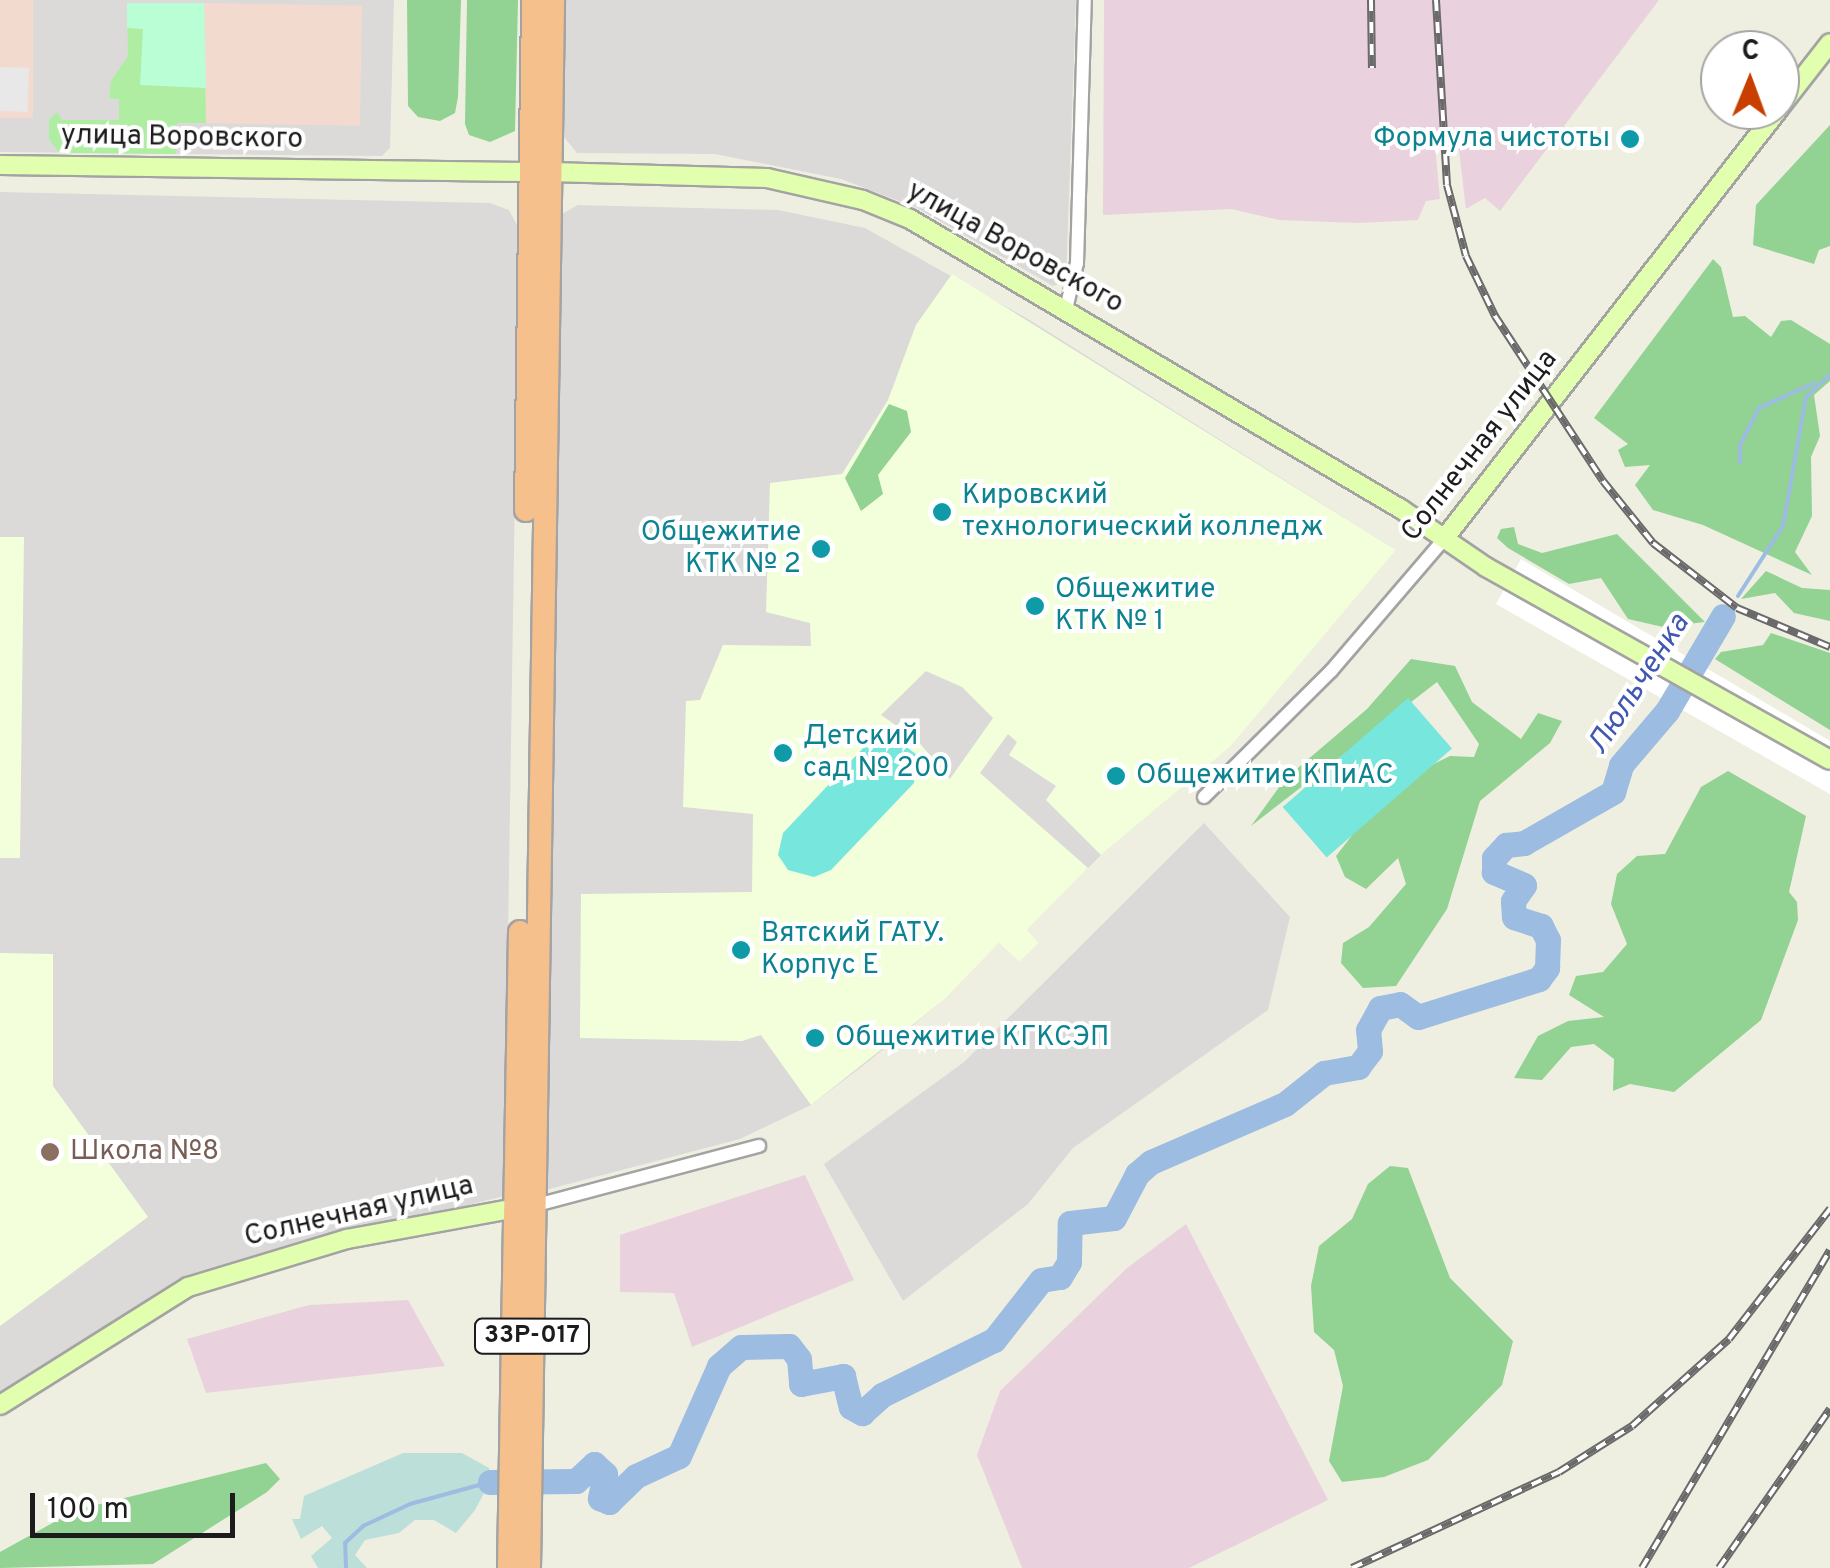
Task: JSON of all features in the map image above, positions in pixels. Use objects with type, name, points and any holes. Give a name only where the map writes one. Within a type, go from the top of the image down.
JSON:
[{"type":"highway","points":[[525,1207],[536,1010],[540,172],[533,0]]},
{"type":"highway","points":[[525,1207],[519,1029],[540,172],[553,0]]},
{"type":"highway","name":"33Р-017","points":[[508,1568],[520,1502],[525,1207]]},
{"type":"highway","name":"33Р-017","points":[[520,1502],[529,1568]]},
{"type":"main road","name":"Солнечная улица","points":[[1800,81],[1830,43]]},
{"type":"main road","name":"Солнечная улица","points":[[1444,539],[1762,130]]},
{"type":"main road","name":"улица Воровского","points":[[0,165],[732,176],[810,186],[910,220],[1066,309],[1510,578],[1830,760]]},
{"type":"main road","name":"Солнечная улица","points":[[0,1405],[188,1287],[347,1240],[525,1207]]},
{"type":"street","points":[[1066,309],[1077,263],[1085,0]]},
{"type":"street","name":"Солнечная улица","points":[[1204,797],[1331,671],[1444,539]]},
{"type":"street","name":"Солнечная улица","points":[[525,1207],[759,1146]]},
{"type":"shaded area","points":[[0,0],[394,0],[390,148],[382,156],[0,152]]},
{"type":"shaded area","points":[[0,0],[33,0],[33,118],[0,118]]},
{"type":"shaded area","points":[[559,0],[1076,0],[1066,281],[1053,286],[915,207],[841,179],[715,154],[577,153],[559,131]]},
{"type":"shaded area","points":[[1104,0],[1659,0],[1500,211],[1485,198],[1466,209],[1458,142],[1435,144],[1440,199],[1426,201],[1418,220],[1358,223],[1279,220],[1231,209],[1103,215]]},
{"type":"shaded area","points":[[204,3],[362,6],[360,126],[202,123]]},
{"type":"shaded area","points":[[0,67],[29,68],[27,112],[0,111]]},
{"type":"shaded area","points":[[0,192],[490,203],[509,210],[519,229],[504,1196],[261,1258],[142,1305],[0,1396]]},
{"type":"shaded area","points":[[578,205],[778,210],[865,228],[1028,319],[1396,550],[1230,747],[1101,855],[1027,930],[1039,943],[1019,962],[999,943],[945,999],[864,1065],[811,1105],[740,1139],[538,1192],[558,216]]},
{"type":"shaded area","points":[[952,274],[1396,550],[1230,747],[1101,855],[1046,800],[1056,786],[1009,755],[1017,742],[1008,734],[980,773],[1088,868],[1027,930],[1039,943],[1019,962],[999,943],[945,999],[811,1105],[761,1035],[742,1041],[580,1038],[581,894],[752,892],[753,814],[683,807],[686,701],[700,700],[723,645],[811,646],[810,623],[766,612],[770,483],[842,474],[888,400],[916,325]],"holes":[[[926,671],[962,687],[993,718],[950,779],[916,739],[881,715]]]},
{"type":"shaded area","points":[[0,537],[24,537],[20,858],[0,858]]},
{"type":"shaded area","points":[[1408,698],[1452,749],[1327,857],[1283,807]]},
{"type":"shaded area","points":[[895,738],[917,755],[914,783],[831,870],[814,877],[788,870],[778,855],[783,833],[867,744]]},
{"type":"shaded area","points":[[1204,823],[1290,917],[1268,1010],[1073,1148],[1028,1204],[903,1301],[824,1164],[964,1062]]},
{"type":"shaded area","name":"Школа №8","points":[[0,953],[53,954],[53,1086],[148,1217],[0,1326]]},
{"type":"shaded area","points":[[805,1175],[854,1280],[692,1347],[674,1293],[620,1292],[620,1235]]},
{"type":"shaded area","points":[[1186,1224],[1328,1500],[1189,1568],[1022,1568],[977,1455],[1000,1391],[1127,1268]]},
{"type":"shaded area","points":[[408,1300],[445,1366],[206,1393],[187,1339],[309,1305]]},
{"type":"shaded area","points":[[403,1453],[462,1453],[489,1468],[490,1482],[475,1510],[456,1533],[434,1520],[415,1520],[399,1533],[365,1540],[355,1555],[367,1568],[318,1568],[311,1556],[332,1538],[322,1526],[301,1539],[292,1519],[300,1519],[304,1496]]},
{"type":"green space","points":[[407,0],[461,0],[458,97],[455,113],[440,121],[418,117],[408,106]]},
{"type":"green space","points":[[467,0],[518,0],[515,131],[490,142],[469,135],[465,124]]},
{"type":"green space","points":[[127,3],[204,3],[206,123],[177,123],[176,154],[59,153],[49,139],[49,120],[57,112],[62,120],[119,120],[119,99],[109,98],[111,81],[128,56]]},
{"type":"green space","points":[[127,3],[204,3],[206,88],[140,85],[143,29],[127,28]]},
{"type":"green space","points":[[1830,125],[1830,246],[1819,250],[1814,264],[1753,245],[1756,205]]},
{"type":"green space","points":[[1713,259],[1721,267],[1733,317],[1745,316],[1771,337],[1781,321],[1791,320],[1830,344],[1830,381],[1814,395],[1820,436],[1811,457],[1812,516],[1795,552],[1812,575],[1703,525],[1653,510],[1635,485],[1650,465],[1625,467],[1618,450],[1628,444],[1594,418]]},
{"type":"green space","points":[[889,404],[907,411],[911,432],[878,475],[883,494],[861,511],[845,478]]},
{"type":"green space","points":[[1514,527],[1518,544],[1542,553],[1617,534],[1705,622],[1663,627],[1628,619],[1601,578],[1569,584],[1497,538],[1501,529]]},
{"type":"green space","points":[[1766,571],[1802,588],[1830,590],[1830,621],[1794,613],[1775,593],[1741,599]]},
{"type":"green space","points":[[1771,633],[1830,653],[1830,730],[1715,659],[1721,652],[1763,645]]},
{"type":"green space","points":[[1411,659],[1455,666],[1472,702],[1521,739],[1538,713],[1562,721],[1550,743],[1480,801],[1447,909],[1396,986],[1363,988],[1341,963],[1343,943],[1369,927],[1406,884],[1398,858],[1366,889],[1345,877],[1336,856],[1391,785],[1450,756],[1474,757],[1479,744],[1437,682],[1251,826],[1285,779],[1367,709]]},
{"type":"green space","points":[[1728,771],[1806,816],[1789,892],[1797,902],[1798,920],[1761,1020],[1674,1092],[1630,1084],[1613,1091],[1614,1059],[1594,1044],[1571,1047],[1542,1080],[1514,1078],[1538,1036],[1568,1021],[1604,1017],[1569,995],[1576,976],[1603,972],[1627,944],[1611,904],[1617,874],[1637,856],[1665,854],[1701,787]]},
{"type":"green space","points":[[1390,1166],[1408,1168],[1450,1278],[1513,1341],[1502,1385],[1428,1460],[1384,1477],[1342,1482],[1329,1461],[1343,1386],[1334,1350],[1314,1332],[1311,1286],[1319,1246],[1352,1219],[1368,1184]]},
{"type":"green space","points":[[266,1463],[280,1479],[267,1492],[153,1564],[0,1568],[0,1552],[76,1510]]},
{"type":"pier","points":[[1521,559],[1830,741],[1830,794],[1496,604]]},
{"type":"waterway","name":"Люльченка","points":[[1738,596],[1783,526],[1806,397],[1830,375]]},
{"type":"waterway","points":[[1740,462],[1740,445],[1759,408],[1814,383]]},
{"type":"waterway","name":"Люльченка","points":[[490,1482],[576,1481],[594,1464],[605,1474],[600,1498],[609,1502],[636,1476],[679,1456],[719,1366],[741,1347],[789,1346],[799,1359],[801,1384],[843,1376],[851,1407],[862,1413],[882,1395],[994,1340],[1041,1280],[1060,1277],[1069,1262],[1070,1223],[1114,1218],[1137,1174],[1151,1162],[1285,1104],[1324,1073],[1358,1067],[1370,1051],[1368,1030],[1380,1008],[1400,1004],[1418,1017],[1539,979],[1547,968],[1548,940],[1541,926],[1514,917],[1513,901],[1524,885],[1494,872],[1494,858],[1506,845],[1524,843],[1613,792],[1621,765],[1667,711],[1723,616]]},
{"type":"waterway","points":[[346,1568],[345,1543],[363,1526],[410,1504],[490,1482]]},
{"type":"railway","points":[[1371,0],[1372,68]]},
{"type":"railway","points":[[1436,0],[1447,185],[1466,256],[1495,316],[1603,481],[1653,543],[1737,608],[1830,647]]},
{"type":"railway","points":[[1352,1568],[1559,1472],[1632,1426],[1729,1339],[1830,1209]]},
{"type":"railway","points":[[1642,1568],[1830,1250]]},
{"type":"railway","points":[[1719,1568],[1830,1409]]},
{"type":"place","name":"Формула чистоты","points":[[1630,139]]},
{"type":"place","name":"Кировский технологический колледж","points":[[942,512]]},
{"type":"place","name":"Общежитие КТК № 2","points":[[821,549]]},
{"type":"place","name":"Общежитие КТК № 1","points":[[1035,606]]},
{"type":"place","name":"Детский сад № 200","points":[[783,753]]},
{"type":"place","name":"Общежитие КПиАС","points":[[1116,776]]},
{"type":"place","name":"Вятский ГАТУ. Корпус Е","points":[[741,950]]},
{"type":"place","name":"Общежитие КГКСЭП","points":[[815,1038]]},
{"type":"place","name":"Школа №8","points":[[50,1152]]}]
